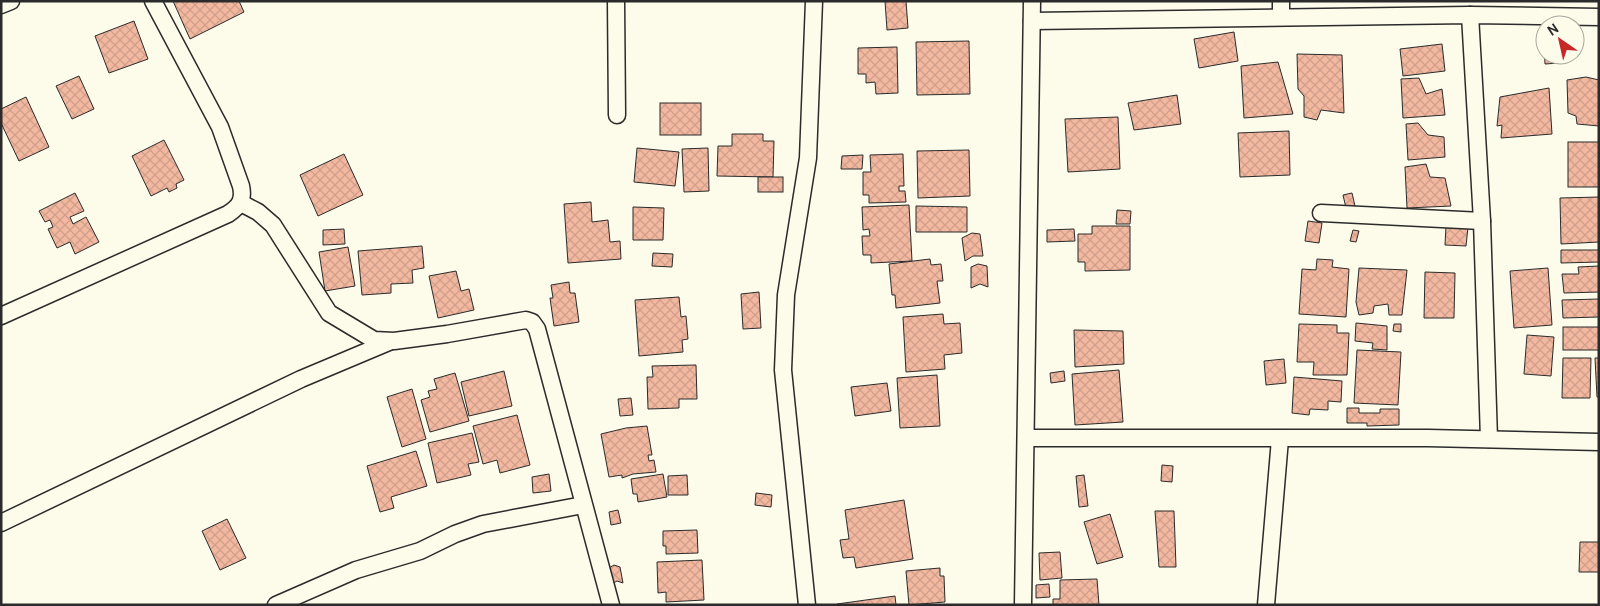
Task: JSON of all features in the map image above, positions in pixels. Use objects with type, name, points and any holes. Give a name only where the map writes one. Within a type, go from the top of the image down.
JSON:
[{"type":"street","points":[[1,5],[11,1]]},
{"type":"street","points":[[1,316],[228,214],[241,203],[243,195],[241,186],[220,127],[153,1]]},
{"type":"street","points":[[616,1],[617,115]]},
{"type":"street","points":[[807,605],[783,370],[786,295],[808,158],[814,1]]},
{"type":"street","points":[[1024,605],[1028,438],[1032,1]]},
{"type":"street","points":[[1032,21],[1281,9],[1599,17]]},
{"type":"street","points":[[1470,14],[1482,221],[1489,439]]},
{"type":"street","points":[[241,203],[258,212],[273,225],[329,313],[374,340],[394,341],[526,320],[532,322],[537,329],[611,605]]},
{"type":"street","points":[[1321,213],[1482,221]]},
{"type":"street","points":[[1,523],[301,379],[394,341]]},
{"type":"street","points":[[1028,438],[1489,439],[1599,442]]},
{"type":"street","points":[[1266,605],[1280,439]]},
{"type":"street","points":[[276,605],[356,570],[420,550],[483,524],[583,505]]},
{"type":"building","points":[[173,1],[239,1],[244,12],[190,39]]},
{"type":"building","points":[[885,1],[906,1],[908,28],[887,30]]},
{"type":"building","points":[[134,21],[148,59],[109,73],[95,36]]},
{"type":"building","points":[[1234,32],[1238,61],[1199,68],[1194,39]]},
{"type":"building","points":[[969,41],[970,94],[917,95],[916,42]]},
{"type":"building","points":[[1442,44],[1445,71],[1403,76],[1400,49]]},
{"type":"building","points":[[897,47],[898,93],[876,94],[875,82],[866,83],[866,74],[858,74],[858,48]]},
{"type":"building","points":[[1297,54],[1342,55],[1344,113],[1321,110],[1317,120],[1304,117],[1304,96],[1298,89]]},
{"type":"building","points":[[1278,62],[1293,114],[1244,118],[1241,66]]},
{"type":"building","points":[[79,76],[94,109],[72,119],[56,86]]},
{"type":"building","points":[[1586,77],[1599,80],[1599,126],[1577,124],[1576,116],[1568,113],[1567,80]]},
{"type":"building","points":[[1419,78],[1426,94],[1442,89],[1445,115],[1403,118],[1401,79]]},
{"type":"building","points":[[1549,88],[1552,134],[1501,138],[1502,125],[1497,126],[1500,97]]},
{"type":"building","points":[[1177,95],[1181,124],[1134,130],[1128,103]]},
{"type":"building","points":[[26,97],[49,147],[19,161],[1,123],[1,109]]},
{"type":"building","points":[[660,103],[701,103],[701,135],[660,135]]},
{"type":"building","points":[[1118,117],[1120,169],[1068,172],[1065,119]]},
{"type":"building","points":[[1418,123],[1428,135],[1444,137],[1445,157],[1408,160],[1406,124]]},
{"type":"building","points":[[1289,131],[1290,175],[1240,177],[1238,133]]},
{"type":"building","points":[[732,134],[763,134],[763,141],[774,141],[773,177],[717,176],[718,146],[732,146]]},
{"type":"building","points":[[164,140],[184,180],[176,184],[177,188],[169,192],[167,188],[151,196],[132,156]]},
{"type":"building","points":[[1568,142],[1599,142],[1599,187],[1568,187]]},
{"type":"building","points":[[637,148],[679,152],[675,186],[634,182]]},
{"type":"building","points":[[708,148],[709,191],[684,192],[682,149]]},
{"type":"building","points":[[969,150],[970,196],[918,198],[917,151]]},
{"type":"building","points":[[344,154],[363,195],[318,216],[300,175]]},
{"type":"building","points":[[903,154],[904,186],[899,186],[899,191],[905,191],[906,202],[869,203],[869,195],[863,195],[863,172],[871,172],[870,155]]},
{"type":"building","points":[[863,155],[862,169],[841,169],[842,156]]},
{"type":"building","points":[[1426,164],[1430,177],[1445,178],[1451,206],[1407,208],[1405,167]]},
{"type":"building","points":[[758,177],[783,177],[783,192],[758,192]]},
{"type":"building","points":[[75,193],[84,211],[70,217],[73,224],[86,217],[99,242],[75,254],[70,242],[57,248],[48,229],[53,227],[50,220],[45,222],[39,211]]},
{"type":"building","points":[[1352,193],[1355,206],[1346,208],[1343,195]]},
{"type":"building","points":[[1599,197],[1599,242],[1561,244],[1560,198]]},
{"type":"building","points":[[591,202],[592,222],[608,220],[610,242],[620,241],[621,259],[568,263],[564,204]]},
{"type":"building","points":[[909,205],[912,261],[871,263],[871,255],[863,255],[862,236],[870,236],[869,229],[863,230],[862,207]]},
{"type":"building","points":[[916,206],[967,207],[967,232],[916,232]]},
{"type":"building","points":[[633,207],[664,208],[663,240],[633,240]]},
{"type":"building","points":[[1117,210],[1131,211],[1130,224],[1116,224]]},
{"type":"building","points":[[1308,221],[1322,223],[1319,243],[1305,241]]},
{"type":"building","points":[[1092,226],[1130,226],[1130,270],[1085,271],[1085,262],[1078,262],[1078,234],[1092,234]]},
{"type":"building","points":[[1446,226],[1468,227],[1466,246],[1445,245]]},
{"type":"building","points":[[344,229],[345,244],[323,245],[323,230]]},
{"type":"building","points":[[1074,229],[1075,241],[1047,242],[1047,230]]},
{"type":"building","points":[[1353,230],[1359,231],[1356,242],[1350,241]]},
{"type":"building","points":[[972,233],[980,234],[983,256],[973,256],[965,261],[962,238]]},
{"type":"building","points":[[422,246],[424,268],[412,270],[413,283],[391,284],[391,293],[362,295],[358,251]]},
{"type":"building","points":[[348,247],[355,286],[325,291],[319,252]]},
{"type":"building","points":[[1561,250],[1599,250],[1599,262],[1561,263]]},
{"type":"building","points":[[653,253],[673,254],[672,267],[652,266]]},
{"type":"building","points":[[930,259],[931,265],[941,264],[943,281],[937,281],[940,303],[896,308],[895,295],[892,295],[889,264]]},
{"type":"building","points":[[1317,259],[1333,260],[1332,267],[1349,269],[1346,317],[1299,314],[1302,269],[1316,270]]},
{"type":"building","points":[[978,264],[987,266],[988,287],[980,284],[971,288],[971,267]]},
{"type":"building","points":[[1599,266],[1599,292],[1564,293],[1562,274],[1579,274],[1578,267]]},
{"type":"building","points":[[1359,268],[1407,270],[1402,315],[1389,315],[1388,304],[1374,306],[1373,313],[1359,315],[1356,302]]},
{"type":"building","points":[[1548,268],[1552,325],[1514,328],[1510,271]]},
{"type":"building","points":[[456,271],[461,291],[469,289],[474,310],[438,318],[429,276]]},
{"type":"building","points":[[1425,272],[1455,273],[1454,318],[1424,318]]},
{"type":"building","points":[[569,282],[570,293],[575,293],[579,322],[554,326],[550,298],[553,298],[551,285]]},
{"type":"building","points":[[759,292],[761,328],[743,329],[741,294]]},
{"type":"building","points":[[679,297],[681,317],[686,316],[688,339],[682,340],[683,352],[639,356],[635,300]]},
{"type":"building","points":[[1599,299],[1599,317],[1563,318],[1562,300]]},
{"type":"building","points":[[943,314],[944,324],[960,323],[962,353],[944,355],[945,369],[906,372],[903,317]]},
{"type":"building","points":[[1356,323],[1387,326],[1387,350],[1372,349],[1373,343],[1355,341]]},
{"type":"building","points":[[1299,324],[1337,325],[1337,333],[1349,333],[1347,375],[1313,375],[1314,362],[1297,362]]},
{"type":"building","points":[[1394,324],[1401,324],[1401,332],[1393,331]]},
{"type":"building","points":[[1563,327],[1599,327],[1599,350],[1563,350]]},
{"type":"building","points":[[1074,330],[1123,331],[1124,364],[1075,367]]},
{"type":"building","points":[[1527,335],[1554,337],[1551,376],[1524,374]]},
{"type":"building","points":[[1357,350],[1401,352],[1398,405],[1354,403]]},
{"type":"building","points":[[1563,358],[1591,358],[1590,398],[1562,398]]},
{"type":"building","points":[[1595,358],[1599,358],[1599,397],[1597,397]]},
{"type":"building","points":[[1284,359],[1286,383],[1266,385],[1264,361]]},
{"type":"building","points":[[696,365],[697,399],[679,399],[679,408],[648,409],[647,377],[653,377],[652,366]]},
{"type":"building","points":[[1119,370],[1123,422],[1075,425],[1072,374]]},
{"type":"building","points":[[504,371],[512,406],[469,416],[461,382]]},
{"type":"building","points":[[1064,371],[1065,381],[1051,383],[1050,373]]},
{"type":"building","points":[[455,373],[469,421],[430,432],[421,400],[430,397],[428,391],[437,389],[434,379]]},
{"type":"building","points":[[937,375],[940,426],[900,428],[897,378]]},
{"type":"building","points":[[1294,377],[1342,381],[1341,402],[1328,401],[1328,410],[1310,409],[1309,415],[1292,413]]},
{"type":"building","points":[[887,383],[891,411],[855,416],[851,387]]},
{"type":"building","points":[[412,389],[426,439],[402,447],[387,397]]},
{"type":"building","points":[[631,398],[633,415],[620,416],[618,399]]},
{"type":"building","points":[[1347,408],[1359,408],[1359,413],[1380,413],[1380,409],[1399,409],[1399,425],[1367,426],[1367,423],[1347,423]]},
{"type":"building","points":[[517,415],[530,465],[500,473],[497,460],[483,464],[473,426]]},
{"type":"building","points":[[647,426],[652,455],[648,455],[649,461],[654,460],[656,472],[633,474],[622,478],[622,475],[609,477],[601,434],[626,428]]},
{"type":"building","points":[[472,433],[479,462],[468,464],[471,475],[437,483],[428,443]]},
{"type":"building","points":[[416,451],[427,486],[391,497],[394,508],[380,512],[367,466]]},
{"type":"building","points":[[1162,465],[1173,466],[1172,482],[1161,481]]},
{"type":"building","points":[[549,474],[551,491],[533,493],[532,477]]},
{"type":"building","points":[[663,474],[667,497],[638,502],[637,494],[633,494],[631,479]]},
{"type":"building","points":[[687,475],[688,495],[668,495],[668,476]]},
{"type":"building","points":[[1084,475],[1088,506],[1079,507],[1076,476]]},
{"type":"building","points":[[756,493],[772,495],[771,507],[755,505]]},
{"type":"building","points":[[904,500],[913,559],[856,568],[854,557],[843,558],[840,540],[849,539],[845,510]]},
{"type":"building","points":[[618,510],[621,523],[611,525],[609,512]]},
{"type":"building","points":[[1155,511],[1174,511],[1176,567],[1159,567]]},
{"type":"building","points":[[1110,514],[1123,557],[1097,564],[1084,522]]},
{"type":"building","points":[[227,519],[246,558],[220,570],[202,531]]},
{"type":"building","points":[[697,530],[698,553],[666,554],[666,546],[663,546],[663,531]]},
{"type":"building","points":[[1580,542],[1599,542],[1599,572],[1579,572]]},
{"type":"building","points":[[1060,552],[1062,578],[1040,580],[1039,553]]},
{"type":"building","points":[[702,560],[704,600],[666,602],[666,592],[658,593],[657,562]]},
{"type":"building","points":[[614,565],[620,567],[623,583],[617,581],[610,585],[607,569]]},
{"type":"building","points":[[940,568],[940,576],[944,576],[945,602],[909,605],[906,571]]},
{"type":"building","points":[[1097,579],[1099,605],[1053,605],[1053,599],[1060,599],[1060,580]]},
{"type":"building","points":[[1049,584],[1050,597],[1036,598],[1036,585]]},
{"type":"building","points":[[895,596],[896,605],[837,605],[837,604]]}]
